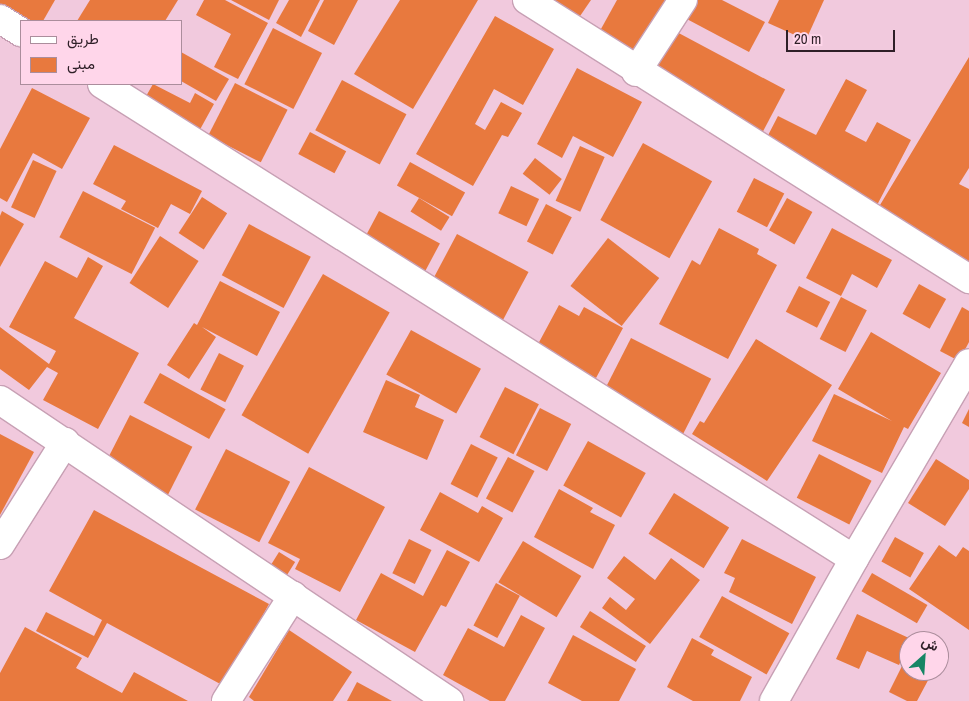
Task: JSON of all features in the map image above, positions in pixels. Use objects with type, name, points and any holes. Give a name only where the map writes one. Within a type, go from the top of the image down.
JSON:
[{"type":"street","points":[[527,0],[636,72],[969,279]]},
{"type":"street","points":[[636,72],[683,0]]},
{"type":"street","points":[[0,19],[20,31]]},
{"type":"street","points":[[104,85],[854,559]]},
{"type":"street","points":[[774,701],[854,559],[969,363]]},
{"type":"street","points":[[0,400],[449,701]]},
{"type":"street","points":[[0,545],[65,442]]},
{"type":"street","points":[[226,701],[293,596]]},
{"type":"building","points":[[0,0],[55,0],[44,20],[20,21],[0,15]]},
{"type":"building","points":[[90,0],[178,0],[166,20],[78,20]]},
{"type":"building","points":[[204,0],[225,0],[268,23],[238,79],[214,67],[231,34],[196,15]]},
{"type":"building","points":[[231,0],[279,0],[269,20]]},
{"type":"building","points":[[289,0],[320,0],[301,37],[276,23]]},
{"type":"building","points":[[324,0],[358,0],[334,45],[308,31]]},
{"type":"building","points":[[400,0],[478,0],[413,109],[354,74]]},
{"type":"building","points":[[552,0],[591,0],[578,19]]},
{"type":"building","points":[[617,0],[670,0],[637,60],[596,38]]},
{"type":"building","points":[[692,0],[722,0],[765,22],[749,52],[683,17]]},
{"type":"building","points":[[779,0],[824,0],[806,40],[768,23]]},
{"type":"building","points":[[495,16],[554,49],[523,105],[494,89],[475,124],[485,130],[501,102],[522,113],[508,137],[502,135],[473,186],[416,154]]},
{"type":"building","points":[[273,28],[322,53],[293,109],[244,84]]},
{"type":"building","points":[[673,30],[785,90],[760,136],[648,77]]},
{"type":"building","points":[[182,53],[229,79],[216,101],[182,82]]},
{"type":"building","points":[[969,57],[969,168],[959,184],[969,189],[969,266],[877,210]]},
{"type":"building","points":[[577,68],[642,102],[613,157],[573,136],[562,158],[537,144]]},
{"type":"building","points":[[846,79],[867,90],[845,131],[866,142],[877,122],[911,140],[875,209],[763,145],[778,116],[816,135]]},
{"type":"building","points":[[342,80],[406,114],[380,165],[315,130]]},
{"type":"building","points":[[235,83],[288,110],[261,162],[208,136]]},
{"type":"building","points":[[152,85],[190,103],[195,93],[214,104],[197,135],[141,105]]},
{"type":"building","points":[[32,88],[90,118],[62,169],[33,153],[7,202],[0,198],[0,149]]},
{"type":"building","points":[[310,132],[346,151],[334,173],[298,154]]},
{"type":"building","points":[[643,143],[712,181],[669,258],[600,220]]},
{"type":"building","points":[[114,145],[202,191],[190,214],[171,204],[158,228],[121,209],[126,201],[93,184]]},
{"type":"building","points":[[580,146],[605,157],[580,212],[556,201]]},
{"type":"building","points":[[535,158],[562,179],[549,195],[523,174]]},
{"type":"building","points":[[33,160],[57,171],[35,218],[11,207]]},
{"type":"building","points":[[410,162],[465,193],[452,216],[397,186]]},
{"type":"building","points":[[754,178],[784,193],[767,227],[737,212]]},
{"type":"building","points":[[511,186],[539,199],[526,226],[498,213]]},
{"type":"building","points":[[83,191],[155,228],[132,274],[59,237]]},
{"type":"building","points":[[202,197],[227,213],[204,249],[179,233]]},
{"type":"building","points":[[419,198],[450,217],[441,231],[411,212]]},
{"type":"building","points":[[787,198],[812,212],[794,244],[769,230]]},
{"type":"building","points":[[546,204],[572,217],[553,255],[527,241]]},
{"type":"building","points":[[2,211],[24,224],[0,267],[0,216]]},
{"type":"building","points":[[379,211],[440,243],[421,279],[360,246]]},
{"type":"building","points":[[249,224],[311,257],[284,308],[222,275]]},
{"type":"building","points":[[719,228],[759,249],[757,254],[777,265],[728,359],[659,324],[692,260],[700,265]]},
{"type":"building","points":[[832,228],[892,260],[877,288],[852,274],[841,296],[806,278]]},
{"type":"building","points":[[457,234],[529,272],[498,329],[427,291]]},
{"type":"building","points":[[160,236],[199,261],[168,308],[130,283]]},
{"type":"building","points":[[608,238],[659,278],[622,326],[570,286]]},
{"type":"building","points":[[88,257],[103,266],[74,318],[139,353],[98,429],[43,400],[58,373],[47,367],[29,390],[0,369],[0,327],[49,364],[56,351],[9,327],[45,261],[77,278]]},
{"type":"building","points":[[323,274],[390,312],[308,454],[242,415]]},
{"type":"building","points":[[220,281],[280,312],[257,356],[202,327],[216,337],[189,379],[167,365],[194,323],[197,325]]},
{"type":"building","points":[[919,284],[946,299],[930,329],[903,314]]},
{"type":"building","points":[[799,286],[830,302],[817,328],[786,312]]},
{"type":"building","points":[[841,297],[867,310],[846,352],[820,339]]},
{"type":"building","points":[[559,305],[579,316],[584,307],[623,328],[596,378],[537,346]]},
{"type":"building","points":[[962,307],[969,311],[969,342],[959,361],[940,351]]},
{"type":"building","points":[[411,330],[481,369],[456,413],[386,375]]},
{"type":"building","points":[[871,332],[941,373],[908,429],[904,427],[882,473],[812,441],[834,394],[892,421],[838,389]]},
{"type":"building","points":[[631,338],[711,379],[678,445],[597,404]]},
{"type":"building","points":[[756,339],[832,385],[767,481],[692,434],[700,421],[704,423]]},
{"type":"building","points":[[219,353],[244,366],[225,402],[200,390]]},
{"type":"building","points":[[160,373],[226,409],[209,439],[144,403]]},
{"type":"building","points":[[386,380],[420,395],[415,407],[444,420],[427,460],[363,432]]},
{"type":"building","points":[[505,387],[539,404],[513,454],[480,437]]},
{"type":"building","points":[[540,408],[571,424],[547,471],[516,455]]},
{"type":"building","points":[[969,409],[969,427],[962,423]]},
{"type":"building","points":[[130,415],[192,447],[168,495],[105,463]]},
{"type":"building","points":[[0,434],[34,452],[0,515]]},
{"type":"building","points":[[588,441],[646,473],[621,518],[563,486]]},
{"type":"building","points":[[471,444],[498,458],[477,498],[451,484]]},
{"type":"building","points":[[226,449],[290,482],[259,542],[195,510]]},
{"type":"building","points":[[819,454],[872,481],[849,524],[797,498]]},
{"type":"building","points":[[508,457],[534,471],[512,513],[486,498]]},
{"type":"building","points":[[936,459],[969,480],[969,489],[945,526],[908,503]]},
{"type":"building","points":[[309,467],[385,507],[340,592],[295,569],[300,559],[268,543]]},
{"type":"building","points":[[559,489],[593,508],[590,512],[615,525],[593,569],[534,537]]},
{"type":"building","points":[[440,492],[478,513],[482,506],[503,518],[479,562],[420,530]]},
{"type":"building","points":[[674,493],[729,527],[704,568],[649,534]]},
{"type":"building","points":[[94,510],[269,604],[224,686],[107,623],[88,658],[36,631],[46,612],[94,636],[102,620],[49,591]]},
{"type":"building","points":[[895,537],[924,553],[910,577],[881,561]]},
{"type":"building","points":[[409,539],[431,550],[415,584],[392,573]]},
{"type":"building","points":[[742,539],[816,577],[792,624],[729,592],[735,578],[724,573]]},
{"type":"building","points":[[523,541],[581,576],[557,617],[498,582]]},
{"type":"building","points":[[939,545],[956,557],[963,547],[969,551],[969,630],[909,589]]},
{"type":"building","points":[[447,550],[470,562],[446,607],[441,605],[415,652],[356,620],[381,573],[423,596]]},
{"type":"building","points":[[279,552],[295,562],[283,581],[267,571]]},
{"type":"building","points":[[624,556],[655,580],[671,558],[700,580],[650,644],[602,608],[610,597],[626,610],[635,599],[607,578]]},
{"type":"building","points":[[872,573],[927,605],[917,623],[862,591]]},
{"type":"building","points":[[496,583],[520,596],[497,638],[473,625]]},
{"type":"building","points":[[722,596],[789,633],[767,674],[699,637]]},
{"type":"building","points":[[590,611],[646,646],[636,662],[580,627]]},
{"type":"building","points":[[857,614],[899,633],[899,665],[867,651],[859,669],[836,659]]},
{"type":"building","points":[[521,615],[545,628],[505,701],[490,701],[443,675],[468,628],[504,647]]},
{"type":"building","points":[[25,627],[82,658],[76,668],[122,693],[134,672],[188,701],[0,701],[0,673]]},
{"type":"building","points":[[289,630],[352,672],[333,701],[254,701],[249,697]]},
{"type":"building","points":[[573,635],[636,669],[619,701],[582,701],[548,683]]},
{"type":"building","points":[[692,638],[714,650],[711,655],[752,677],[740,701],[693,701],[667,687]]},
{"type":"building","points":[[899,672],[899,681],[928,681],[917,701],[907,701],[889,692]]},
{"type":"building","points":[[357,682],[392,701],[347,701]]}]
